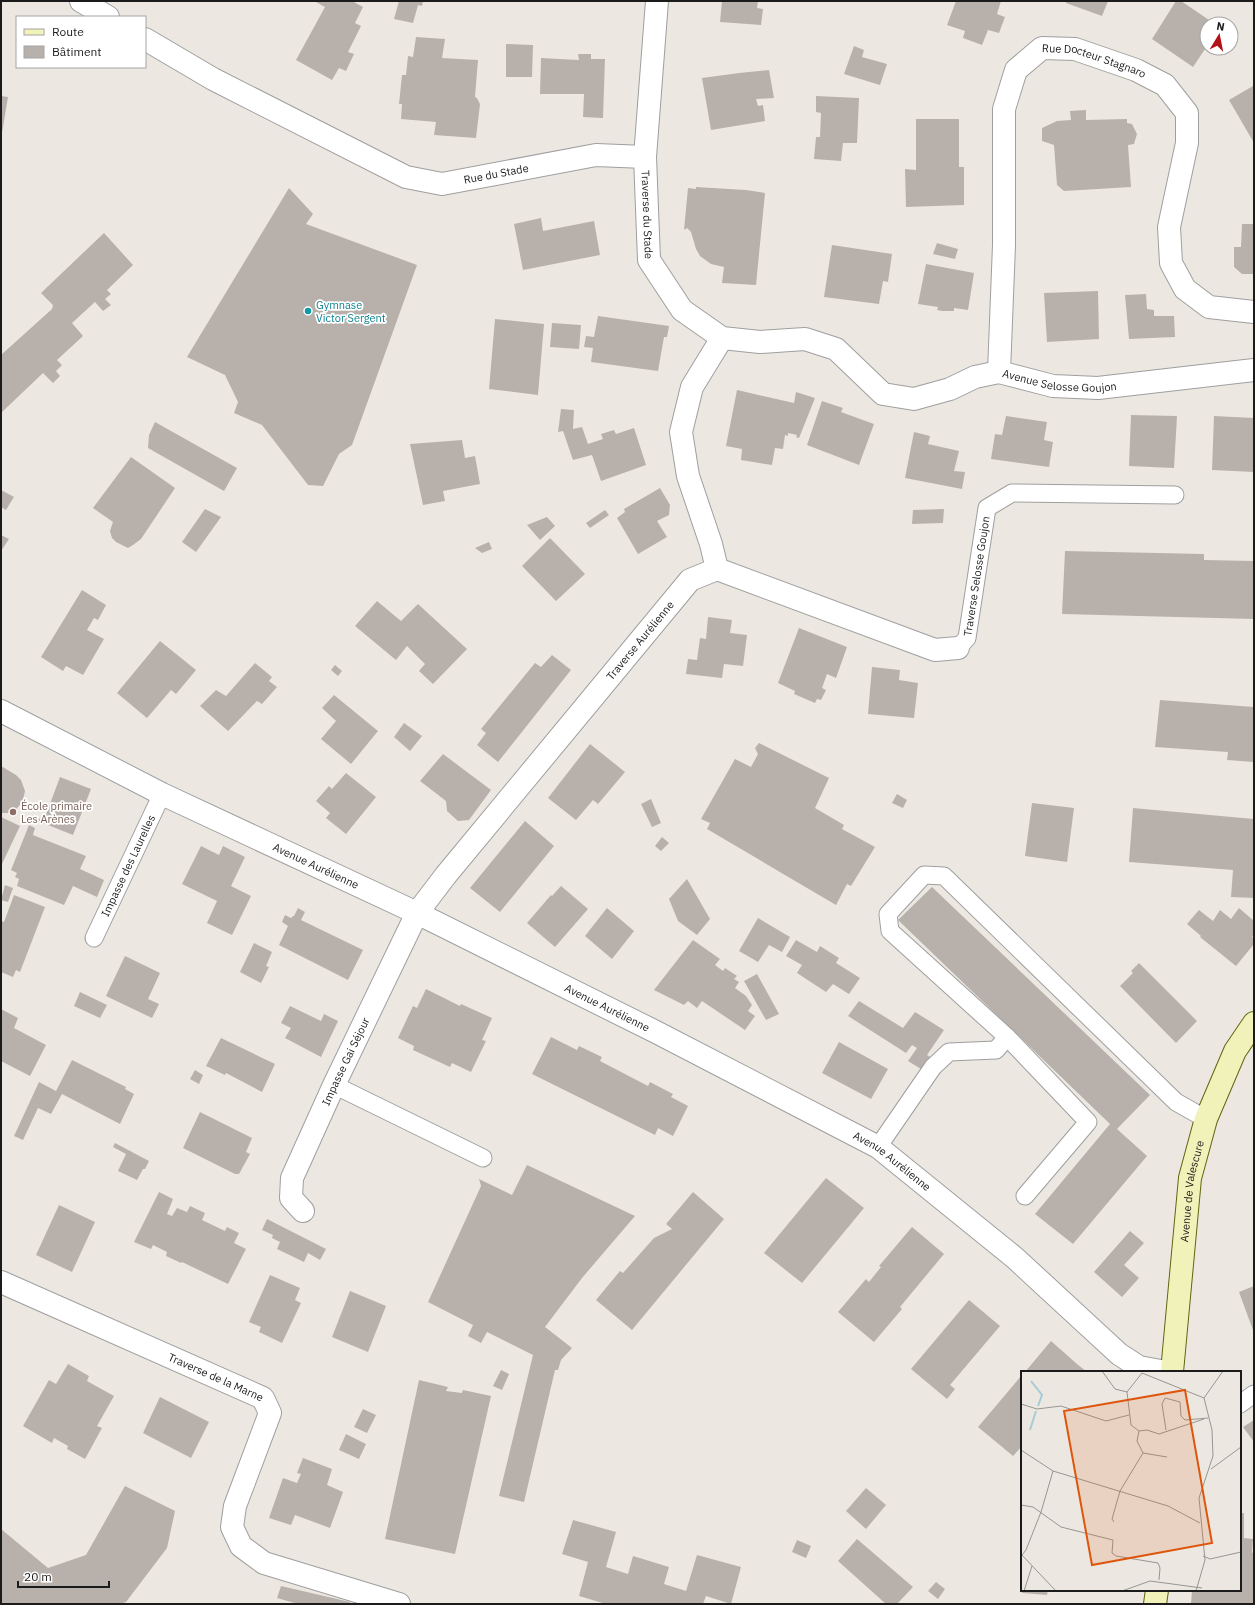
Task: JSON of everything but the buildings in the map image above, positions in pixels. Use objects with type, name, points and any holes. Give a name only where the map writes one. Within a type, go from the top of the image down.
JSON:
[{"type":"main road","name":"Avenue de Valescure","points":[[1172,1371],[1190,1178],[1206,1119],[1235,1051],[1254,1023]]},
{"type":"main road","points":[[1155,1604],[1157,1591]]},
{"type":"street","points":[[81,1],[106,16]]},
{"type":"street","points":[[645,157],[657,1]]},
{"type":"street","name":"Rue du Stade","points":[[146,40],[213,79],[406,177],[442,184],[596,155],[645,157]]},
{"type":"street","name":"Rue Docteur Stagnaro","points":[[999,372],[1004,245],[1004,109],[1016,70],[1042,48],[1075,49],[1136,70],[1166,84],[1187,113],[1187,143],[1169,227],[1171,263],[1185,289],[1209,307],[1254,312]]},
{"type":"street","name":"Traverse du Stade","points":[[645,157],[649,260],[682,310],[722,338]]},
{"type":"street","points":[[717,569],[707,531],[688,476],[682,432],[692,386],[722,338]]},
{"type":"street","name":"Avenue Selosse Goujon","points":[[722,338],[760,342],[805,339],[836,349],[884,394],[914,399],[950,389],[975,377],[999,372],[1053,386],[1098,388],[1254,370]]},
{"type":"street","name":"Traverse Selosse Goujon","points":[[717,569],[935,650],[958,648]]},
{"type":"street","name":"Traverse Aurélienne","points":[[416,913],[690,580],[717,569]]},
{"type":"street","name":"Avenue Aurélienne","points":[[1,711],[162,794],[416,913],[649,1029],[878,1146],[1015,1258],[1119,1354],[1139,1367],[1161,1371]]},
{"type":"street","name":"Impasse Gai Séjour","points":[[303,1210],[292,1198],[292,1178],[334,1085],[416,913]]},
{"type":"street","name":"Traverse de la Marne","points":[[1,1282],[263,1398],[270,1413],[235,1506],[232,1527],[241,1546],[264,1563],[399,1604]]},
{"type":"lane","name":"Traverse Selosse Goujon","points":[[958,648],[967,638],[987,508],[1012,493],[1175,495]]},
{"type":"lane","name":"Impasse des Laurelles","points":[[94,938],[162,794]]},
{"type":"lane","points":[[1025,1196],[1088,1122],[1007,1038],[890,931],[888,914],[924,875],[944,876],[1176,1102],[1206,1119]]},
{"type":"lane","points":[[878,1146],[933,1067],[949,1052],[996,1050],[1007,1038]]},
{"type":"lane","points":[[334,1085],[483,1158]]},
{"type":"lane","points":[[1241,1403],[1254,1394]]},
{"type":"place","name":"Gymnase Victor Sergent","points":[[308,311]]},
{"type":"place","name":"École primaire Les Arènes","points":[[13,812]]}]
